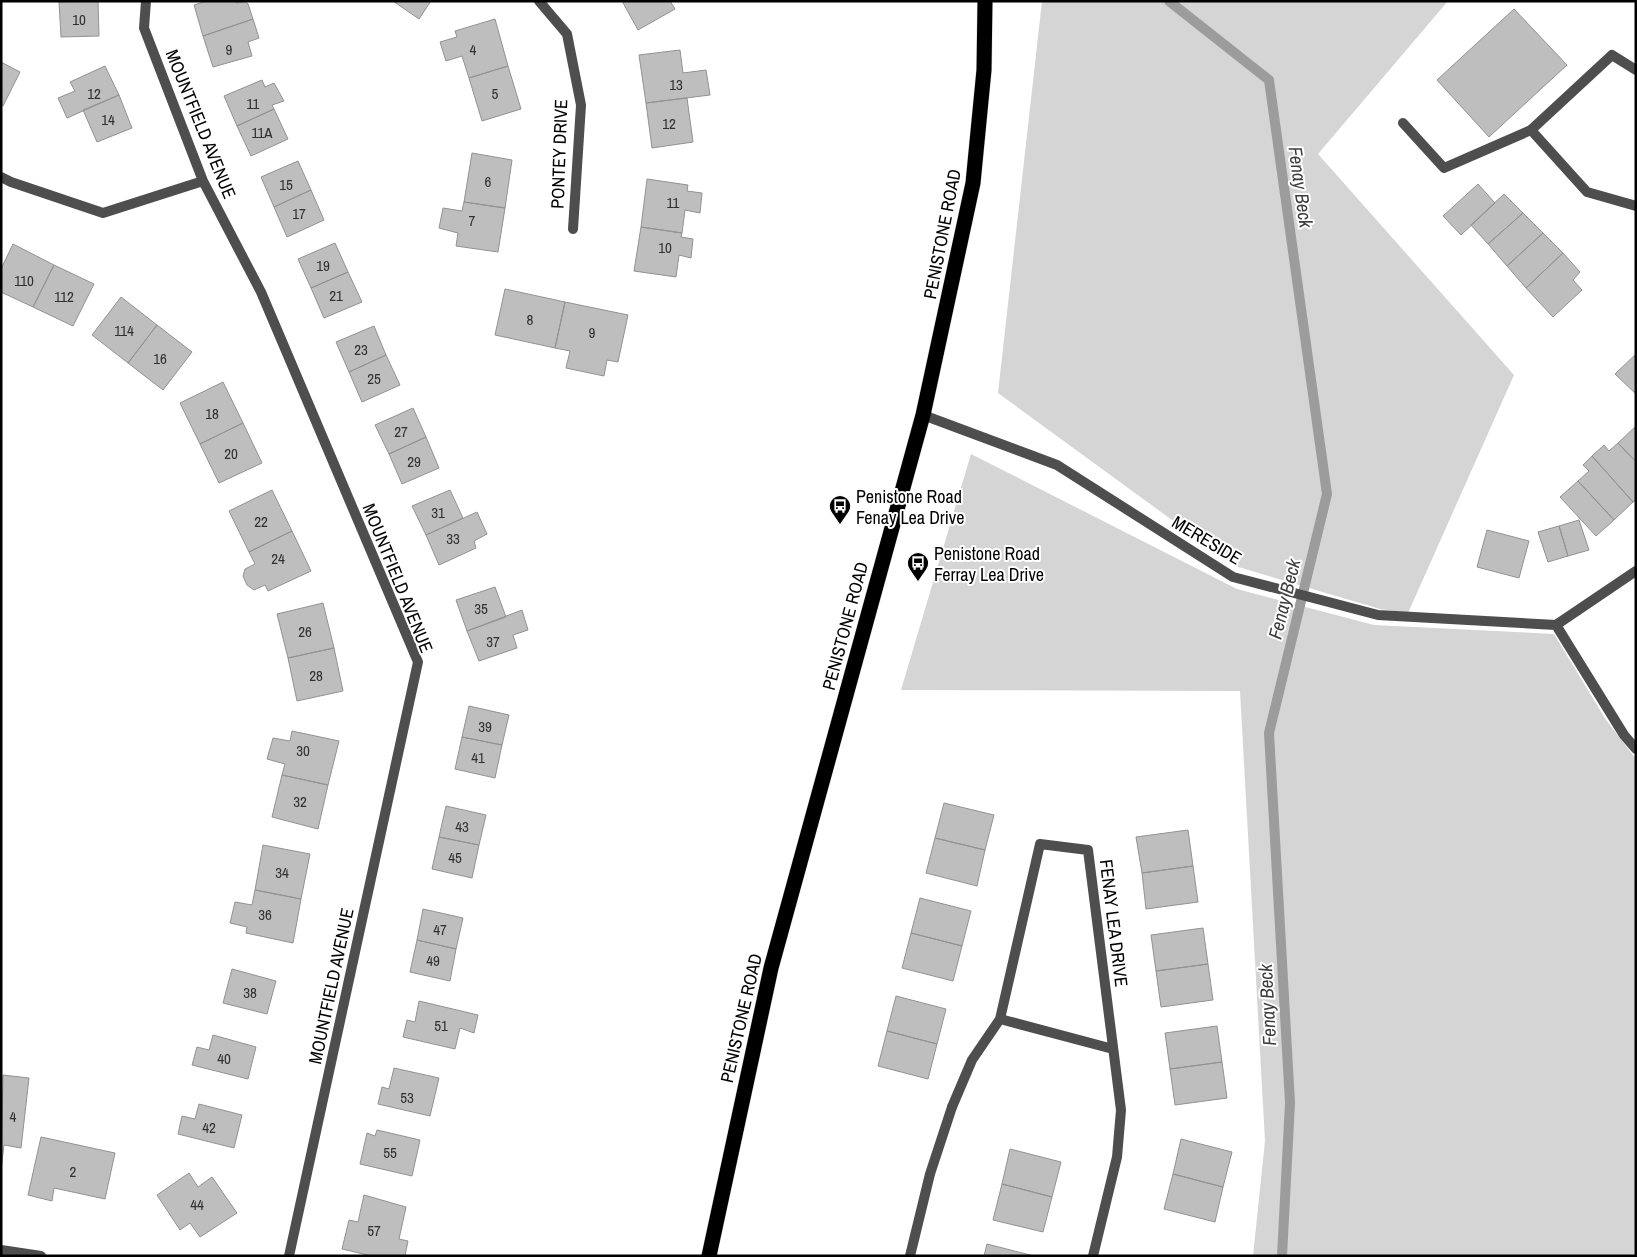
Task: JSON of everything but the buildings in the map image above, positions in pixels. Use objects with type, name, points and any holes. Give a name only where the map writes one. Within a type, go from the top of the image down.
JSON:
[{"type":"highway","name":"PENISTONE ROAD","points":[[709,1256],[771,968],[922,415],[973,184],[984,70],[985,1]]},
{"type":"street","name":"MOUNTFIELD AVENUE","points":[[146,1],[144,28],[203,181],[261,292],[418,662],[289,1256]]},
{"type":"street","name":"PONTEY DRIVE","points":[[539,1],[567,34],[581,105],[573,229]]},
{"type":"street","points":[[1403,124],[1444,168],[1531,130],[1612,55],[1636,70]]},
{"type":"street","points":[[1531,130],[1587,192],[1636,206]]},
{"type":"street","points":[[1,177],[103,213],[203,181]]},
{"type":"street","name":"MERESIDE","points":[[922,415],[1057,465],[1233,577],[1378,615],[1556,625]]},
{"type":"street","points":[[1636,571],[1556,625],[1624,735],[1636,749]]},
{"type":"street","name":"FENAY LEA DRIVE","points":[[910,1256],[930,1174],[952,1107],[972,1060],[1000,1019],[1040,844],[1088,850],[1121,1110],[1117,1157],[1093,1256]]},
{"type":"street","points":[[1000,1019],[1113,1049]]},
{"type":"street","points":[[1,1250],[41,1256]]},
{"type":"shaded area","points":[[1042,1],[1448,1],[1318,154],[1514,375],[1408,613],[1380,609],[1235,566],[998,393]]},
{"type":"shaded area","points":[[971,454],[1237,589],[1374,625],[1554,634],[1606,720],[1636,759],[1636,1256],[1253,1256],[1265,1141],[1240,691],[901,690]]},
{"type":"waterway","name":"Fenay Beck","points":[[1169,1],[1269,80],[1327,494],[1269,733],[1290,1103],[1282,1256]]},
{"type":"place","name":"Penistone Road Fenay Lea Drive","points":[[840,525]]},
{"type":"place","name":"Penistone Road Ferray Lea Drive","points":[[918,582]]}]
